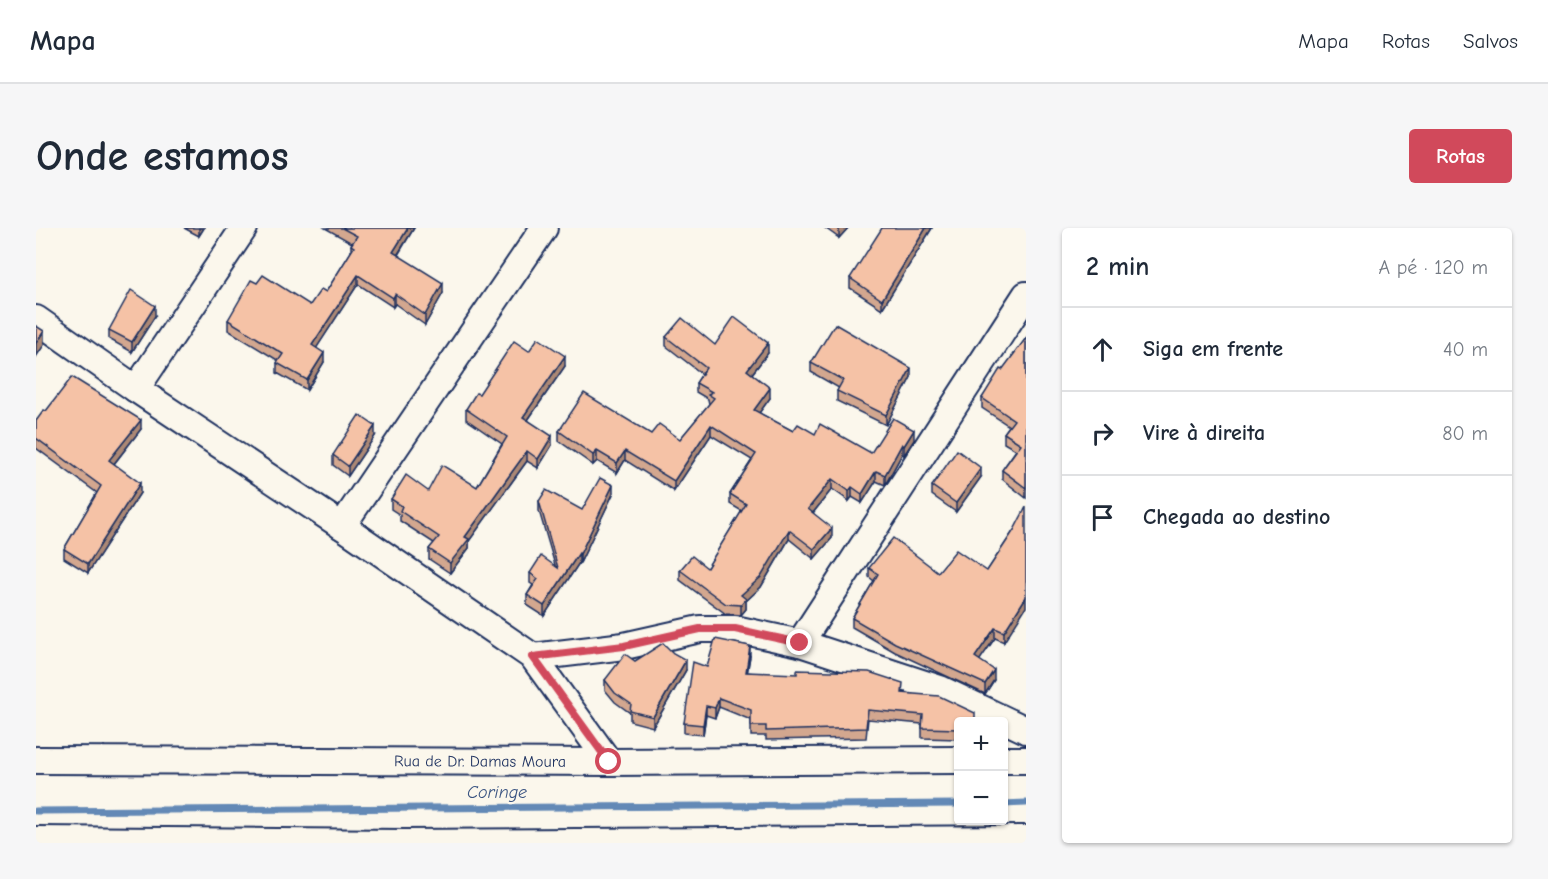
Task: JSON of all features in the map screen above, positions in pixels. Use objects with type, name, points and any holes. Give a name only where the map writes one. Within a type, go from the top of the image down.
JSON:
[{"type":"street","points":[[136,389],[244,228]]},
{"type":"street","points":[[342,526],[544,228]]},
{"type":"street","points":[[800,643],[1026,295]]},
{"type":"street","points":[[36,319],[533,657],[609,762]]},
{"type":"street","points":[[533,657],[624,646],[700,629],[735,629],[800,643],[940,689],[1026,730]]},
{"type":"street","name":"Rua de Dr. Damas Moura","points":[[36,760],[609,762],[954,760]]},
{"type":"street","points":[[1008,760],[1026,760]]},
{"type":"street","points":[[36,840],[405,843],[1026,838]]},
{"type":"building","points":[[342,228],[408,228],[393,252],[443,283],[425,315],[395,294],[393,298],[358,275],[312,345],[324,353],[307,380],[277,363],[283,354],[228,320],[251,280],[257,283],[263,275],[310,305],[321,289],[326,292],[354,247],[351,245],[357,236]]},
{"type":"building","points":[[882,228],[926,228],[882,300],[850,278]]},
{"type":"building","points":[[131,290],[155,306],[132,342],[109,330]]},
{"type":"building","points":[[734,317],[768,343],[747,370],[770,388],[754,410],[793,431],[798,424],[815,434],[820,424],[871,453],[893,418],[914,430],[904,446],[902,444],[885,475],[876,471],[862,494],[852,487],[849,491],[832,479],[808,509],[832,528],[814,549],[789,530],[761,577],[741,595],[746,599],[741,605],[726,604],[680,570],[692,556],[707,568],[746,504],[730,494],[756,454],[711,425],[674,481],[625,451],[617,463],[597,451],[593,455],[559,431],[584,393],[651,434],[659,424],[680,439],[714,398],[708,394],[712,392],[696,383],[706,368],[666,337],[682,318],[715,345]]},
{"type":"building","points":[[835,324],[911,368],[886,415],[837,391],[843,380],[811,363]]},
{"type":"building","points":[[36,326],[44,331],[36,343]]},
{"type":"building","points":[[538,338],[565,356],[523,417],[552,436],[538,459],[527,451],[465,537],[469,539],[450,563],[429,549],[439,537],[400,511],[402,506],[391,499],[406,475],[428,491],[442,465],[477,487],[507,437],[466,409],[476,393],[479,394],[514,341],[529,351]]},
{"type":"building","points":[[1026,338],[1026,488],[1002,470],[1021,444],[1004,433],[1014,420],[982,398],[1000,369],[1002,370]]},
{"type":"building","points":[[72,377],[141,420],[109,460],[140,483],[88,564],[64,549],[101,486],[36,438],[36,421]]},
{"type":"building","points":[[359,415],[375,426],[348,466],[333,455]]},
{"type":"building","points":[[957,450],[981,468],[956,503],[932,486]]},
{"type":"building","points":[[600,478],[613,485],[580,554],[544,606],[527,595],[538,579],[530,573],[541,556],[558,568],[539,501],[546,490],[582,510]]},
{"type":"building","points":[[1026,507],[1026,597],[1004,632],[995,628],[975,657],[994,670],[985,684],[895,643],[852,618],[878,574],[869,568],[893,538],[938,572],[956,550],[987,571]]},
{"type":"building","points":[[715,639],[750,646],[746,672],[797,674],[797,670],[869,672],[903,683],[902,693],[939,696],[975,713],[975,717],[954,717],[954,729],[922,728],[923,715],[868,710],[866,728],[766,731],[766,726],[751,726],[751,710],[719,698],[715,708],[706,706],[703,725],[684,723],[693,662],[707,667]]},
{"type":"building","points":[[663,643],[673,653],[686,660],[653,717],[630,711],[631,704],[615,693],[605,680],[625,654],[635,661]]},
{"type":"waterway","name":"Coringe","points":[[1008,804],[1026,803]]},
{"type":"waterway","name":"Coringe","points":[[36,811],[954,804]]},
{"type":"route","points":[[609,762],[533,657],[624,646],[700,629],[735,629],[800,643]]}]
